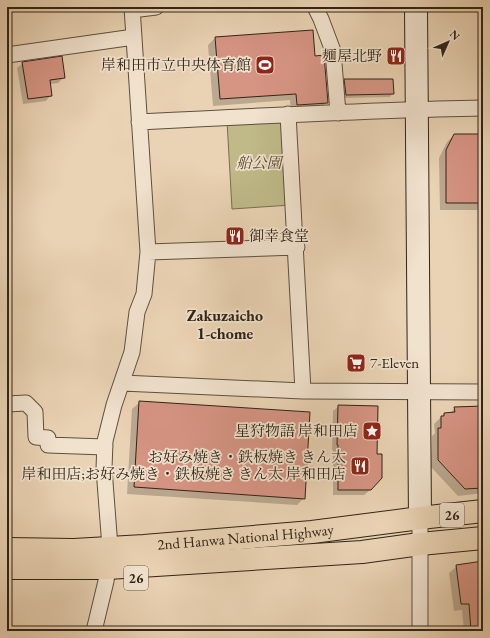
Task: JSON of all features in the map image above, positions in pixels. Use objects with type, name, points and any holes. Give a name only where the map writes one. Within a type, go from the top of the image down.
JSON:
[{"type":"highway","name":"2nd Hanwa National Highway","points":[[108,558],[228,528],[252,537],[312,532],[420,518],[483,512]]},
{"type":"highway","name":"26","points":[[7,536],[39,537],[108,558]]},
{"type":"highway","name":"2nd Hanwa National Highway","points":[[108,558],[230,570],[263,558],[362,552],[420,544],[483,538]]},
{"type":"highway","name":"26","points":[[7,549],[74,559]]},
{"type":"highway","name":"26","points":[[7,568],[74,559],[108,558]]},
{"type":"highway","name":"26","points":[[7,583],[108,558]]},
{"type":"street","points":[[94,631],[108,558],[104,469],[105,440],[132,352],[137,312],[144,294],[148,252],[132,9],[156,7]]},
{"type":"street","points":[[315,7],[333,51],[338,113]]},
{"type":"street","points":[[416,7],[420,631]]},
{"type":"street","points":[[7,55],[134,37]]},
{"type":"street","points":[[140,122],[288,114],[483,108]]},
{"type":"street","points":[[288,114],[303,391]]},
{"type":"street","points":[[148,252],[296,247]]},
{"type":"street","points":[[122,383],[303,391],[483,392]]},
{"type":"street","points":[[7,404],[26,403],[35,412],[36,437],[48,438],[48,445],[105,447]]},
{"type":"green space","name":"船公園","points":[[285,118],[291,205],[232,209],[227,121]]},
{"type":"building","points":[[313,30],[315,56],[324,55],[328,103],[297,105],[296,94],[220,99],[215,37]]},
{"type":"building","points":[[62,56],[65,78],[50,80],[52,96],[28,99],[22,62]]},
{"type":"building","points":[[344,79],[393,79],[394,94],[346,95]]},
{"type":"building","points":[[454,134],[483,134],[483,203],[446,203],[446,150]]},
{"type":"building","points":[[139,401],[310,412],[305,499],[134,487]]},
{"type":"building","points":[[338,405],[378,406],[377,454],[382,454],[382,478],[371,490],[338,490]]},
{"type":"building","points":[[483,406],[483,488],[465,489],[438,460],[438,428],[441,428],[441,416],[444,416],[444,413],[455,412],[454,407]]},
{"type":"building","points":[[483,561],[483,631],[471,631],[469,604],[461,604],[456,565]]},
{"type":"place","name":"麺屋北野","points":[[396,56]]},
{"type":"place","name":"岸和田市立中央体育館","points":[[265,65]]},
{"type":"place","name":"御幸食堂","points":[[235,236]]},
{"type":"place","name":"7-Eleven","points":[[356,363]]},
{"type":"place","name":"星狩物語 岸和田店","points":[[372,431]]},
{"type":"place","name":"お好み焼き・鉄板焼き きん太 岸和田店;お好み焼き・鉄板焼き きん太 岸和田店","points":[[360,466]]},
{"type":"district","name":"Zakuzaicho 1-chome","points":[[225,324]]}]
